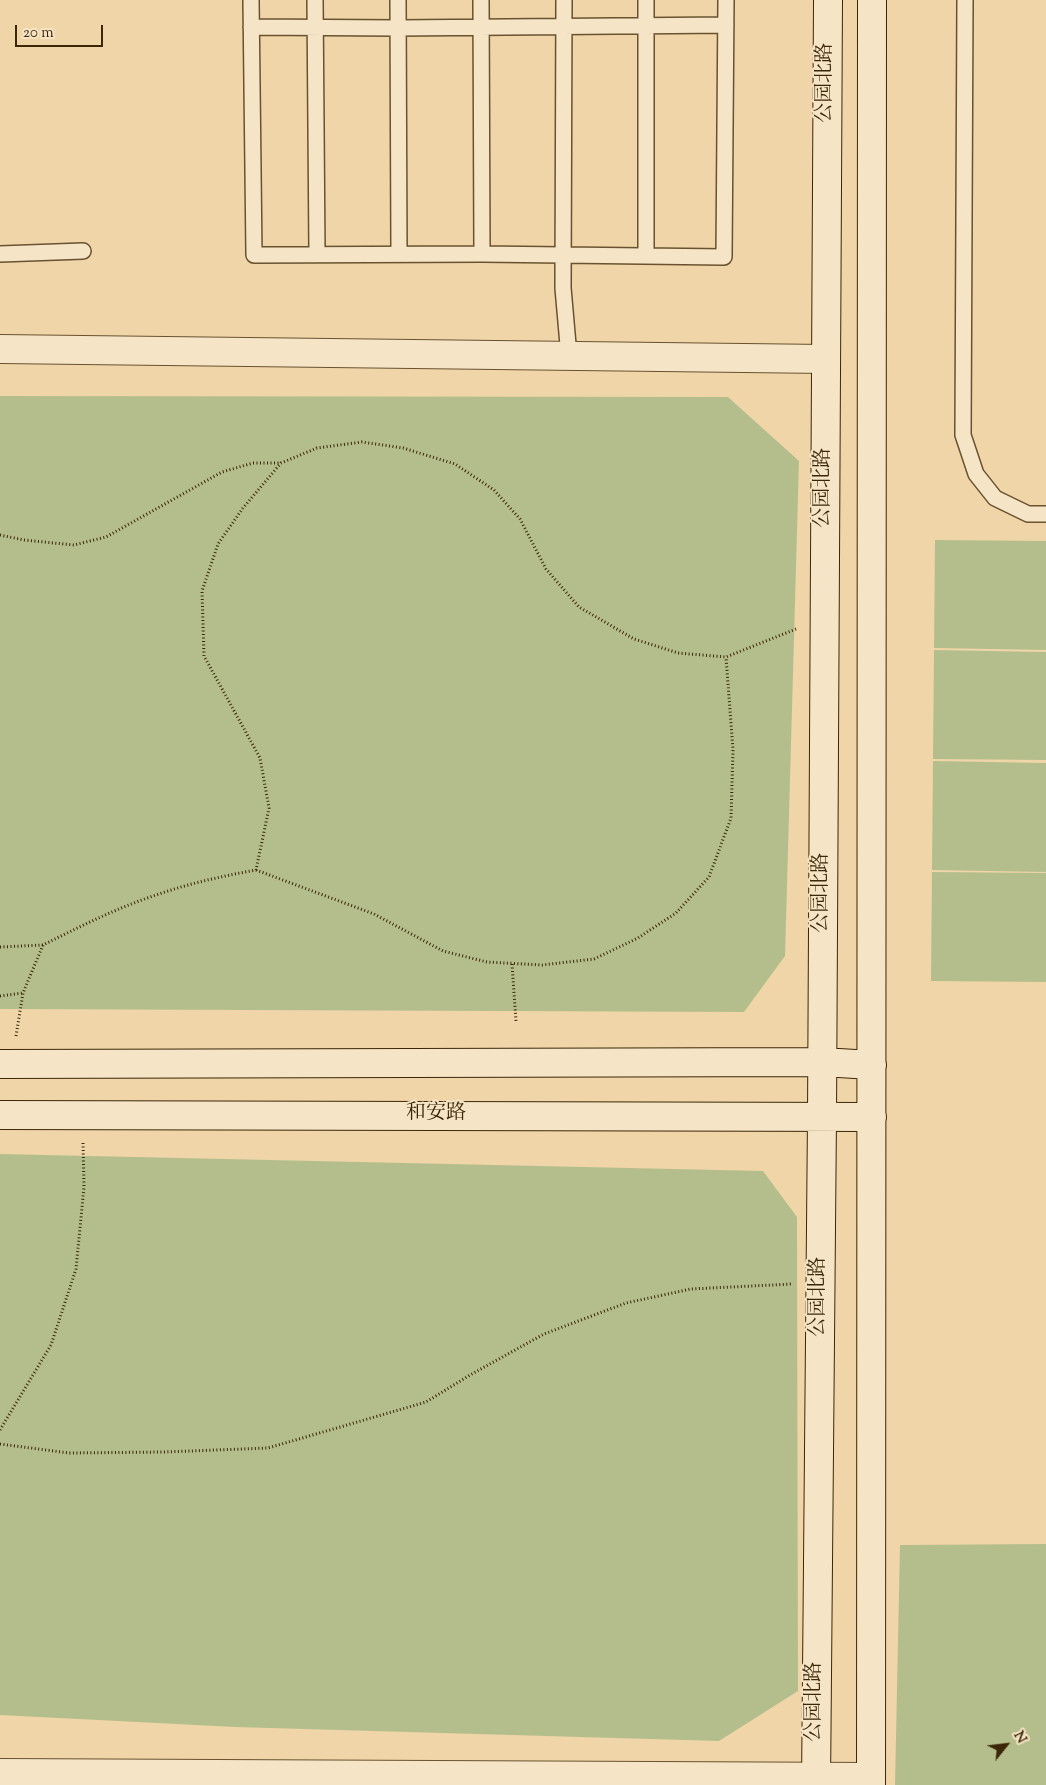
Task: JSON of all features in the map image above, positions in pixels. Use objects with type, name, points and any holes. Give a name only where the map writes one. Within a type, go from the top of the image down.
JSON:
[{"type":"main road","name":"公园北路","points":[[816,1781],[822,1116],[828,0]]},
{"type":"main road","points":[[0,1773],[871,1781],[872,0]]},
{"type":"main road","points":[[0,349],[826,359]]},
{"type":"main road","points":[[5,1064],[822,1062],[872,1065]]},
{"type":"main road","name":"和安路","points":[[0,1115],[872,1117]]},
{"type":"lane","points":[[251,0],[254,254],[646,256],[724,256],[726,0]]},
{"type":"lane","points":[[315,0],[317,254]]},
{"type":"lane","points":[[398,0],[399,254]]},
{"type":"lane","points":[[481,0],[482,254]]},
{"type":"lane","points":[[564,0],[563,288],[568,356]]},
{"type":"lane","points":[[646,0],[646,256]]},
{"type":"lane","points":[[965,0],[963,435],[976,474],[995,498],[1028,514],[1046,514]]},
{"type":"lane","points":[[252,27],[398,28],[726,25]]},
{"type":"lane","points":[[0,254],[84,251]]},
{"type":"path","points":[[0,535],[24,540],[74,545],[106,536],[222,472],[253,463],[281,463],[317,448],[362,442],[403,448],[456,464],[494,490],[520,519],[546,569],[579,607],[634,639],[678,653],[726,657],[824,618]]},
{"type":"path","points":[[256,870],[268,808],[260,758],[204,656],[202,591],[218,544],[243,508],[281,463]]},
{"type":"path","points":[[0,947],[43,945],[127,906],[158,894],[206,880],[256,870],[374,914],[443,951],[487,962],[512,964],[542,965],[594,958],[638,938],[676,913],[709,877],[731,818],[733,750],[726,657]]},
{"type":"path","points":[[5,1064],[23,993],[43,945]]},
{"type":"path","points":[[512,964],[516,1021]]},
{"type":"path","points":[[0,996],[23,993]]},
{"type":"path","points":[[0,1430],[51,1345],[76,1269],[84,1187],[83,1137]]},
{"type":"path","points":[[0,1444],[69,1453],[268,1448],[426,1402],[544,1334],[626,1303],[691,1289],[820,1283]]},
{"type":"green space","points":[[0,396],[728,397],[799,461],[785,956],[744,1012],[0,1009]]},
{"type":"green space","points":[[935,540],[1046,541],[1046,650],[934,648]]},
{"type":"green space","points":[[934,650],[1046,652],[1046,760],[933,759]]},
{"type":"green space","points":[[933,761],[1046,763],[1046,872],[932,870]]},
{"type":"green space","points":[[932,872],[1046,873],[1046,982],[931,981]]},
{"type":"green space","points":[[0,1154],[763,1171],[797,1217],[798,1691],[719,1741],[235,1727],[0,1715]]},
{"type":"green space","points":[[1046,1544],[1046,1785],[895,1785],[900,1545]]}]
